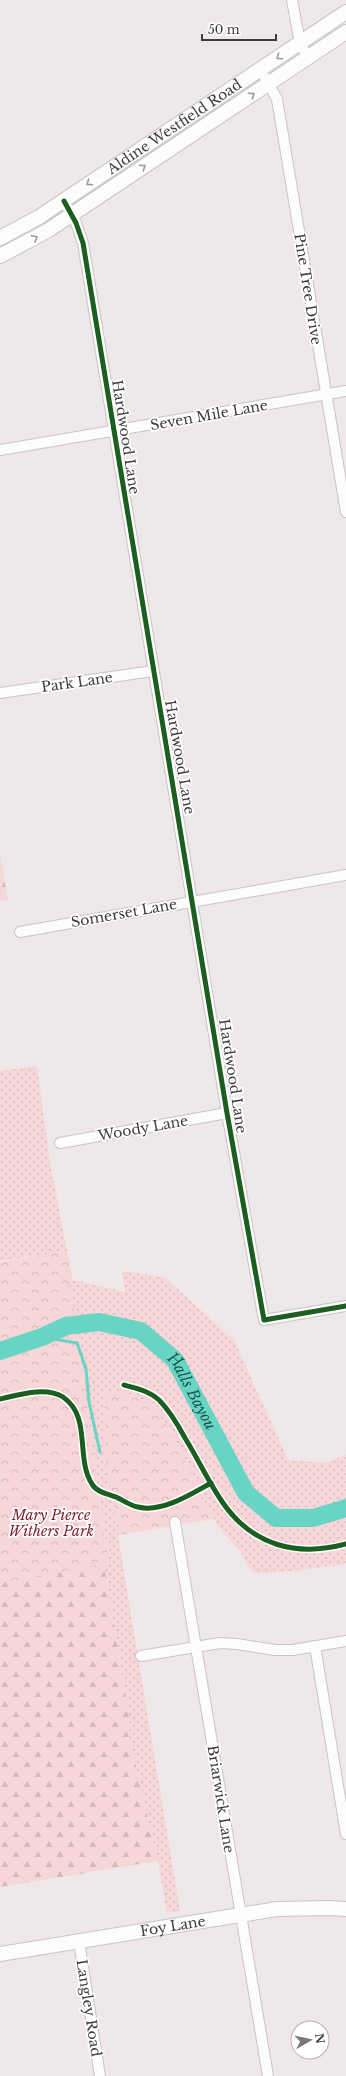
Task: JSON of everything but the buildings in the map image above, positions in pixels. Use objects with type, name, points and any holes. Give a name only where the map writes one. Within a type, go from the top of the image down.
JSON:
[{"type":"main road","name":"Aldine Westfield Road","points":[[0,238],[39,217],[346,12]]},
{"type":"main road","name":"Aldine Westfield Road","points":[[0,256],[47,231],[346,32]]},
{"type":"main road","name":"Foy Lane","points":[[0,1954],[240,1914],[299,1908],[346,1909]]},
{"type":"street","points":[[292,0],[300,43],[308,58]]},
{"type":"street","name":"Pine Tree Drive","points":[[260,69],[277,98],[346,512]]},
{"type":"street","name":"Hardwood Lane","points":[[64,200],[83,243],[113,432],[227,1113],[264,1320],[346,1306]]},
{"type":"street","name":"Seven Mile Lane","points":[[0,450],[113,432],[346,391]]},
{"type":"street","name":"Park Lane","points":[[0,693],[153,671]]},
{"type":"street","name":"Somerset Lane","points":[[20,932],[346,875]]},
{"type":"street","name":"Woody Lane","points":[[60,1143],[227,1113]]},
{"type":"street","name":"Briarwick Lane","points":[[175,1522],[268,2076]]},
{"type":"street","points":[[141,1656],[220,1643],[275,1650],[293,1650],[346,1641]]},
{"type":"street","points":[[315,1646],[346,1834]]},
{"type":"street","name":"Langley Road","points":[[78,1940],[100,2076]]},
{"type":"green space","points":[[0,853],[8,900],[0,901]]},
{"type":"green space","points":[[37,1066],[49,1157],[67,1251],[0,1261],[0,1071]]},
{"type":"green space","name":"Mary Pierce Withers Park","points":[[67,1251],[73,1280],[70,1285],[109,1564],[0,1583],[0,1262]]},
{"type":"green space","points":[[122,1271],[164,1277],[234,1340],[288,1460],[325,1463],[346,1455],[346,1564],[283,1572],[256,1573],[245,1561],[241,1552],[216,1523],[206,1505],[177,1442],[159,1415],[149,1404],[139,1398],[122,1393],[105,1392],[105,1457],[180,1911],[167,1913],[158,1861],[128,1731],[130,1722],[104,1565],[109,1564],[70,1285],[73,1280],[125,1292]]},
{"type":"green space","points":[[116,1391],[133,1396],[148,1403],[157,1412],[184,1457],[213,1519],[118,1535],[105,1457],[105,1392]]},
{"type":"green space","points":[[0,1404],[96,1518],[130,1722],[128,1731],[158,1861],[0,1887]]},
{"type":"waterway","name":"Halls Bayou","points":[[0,1351],[42,1337],[66,1326],[99,1322],[141,1331],[175,1360],[246,1493],[276,1518],[313,1518],[346,1508]]},
{"type":"waterway","points":[[42,1337],[77,1343],[86,1369],[89,1402],[100,1452]]},
{"type":"cycle path","points":[[64,201],[76,223],[83,243],[227,1113],[264,1320],[346,1306]]},
{"type":"cycle path","points":[[124,1385],[147,1392],[163,1404],[177,1423],[223,1503],[235,1518],[248,1529],[262,1538],[293,1548],[328,1548],[346,1544]]},
{"type":"cycle path","points":[[0,1399],[32,1392],[49,1392],[63,1397],[72,1405],[77,1415],[80,1426],[84,1462],[92,1484],[100,1491],[133,1506],[147,1508],[166,1505],[211,1483]]}]
